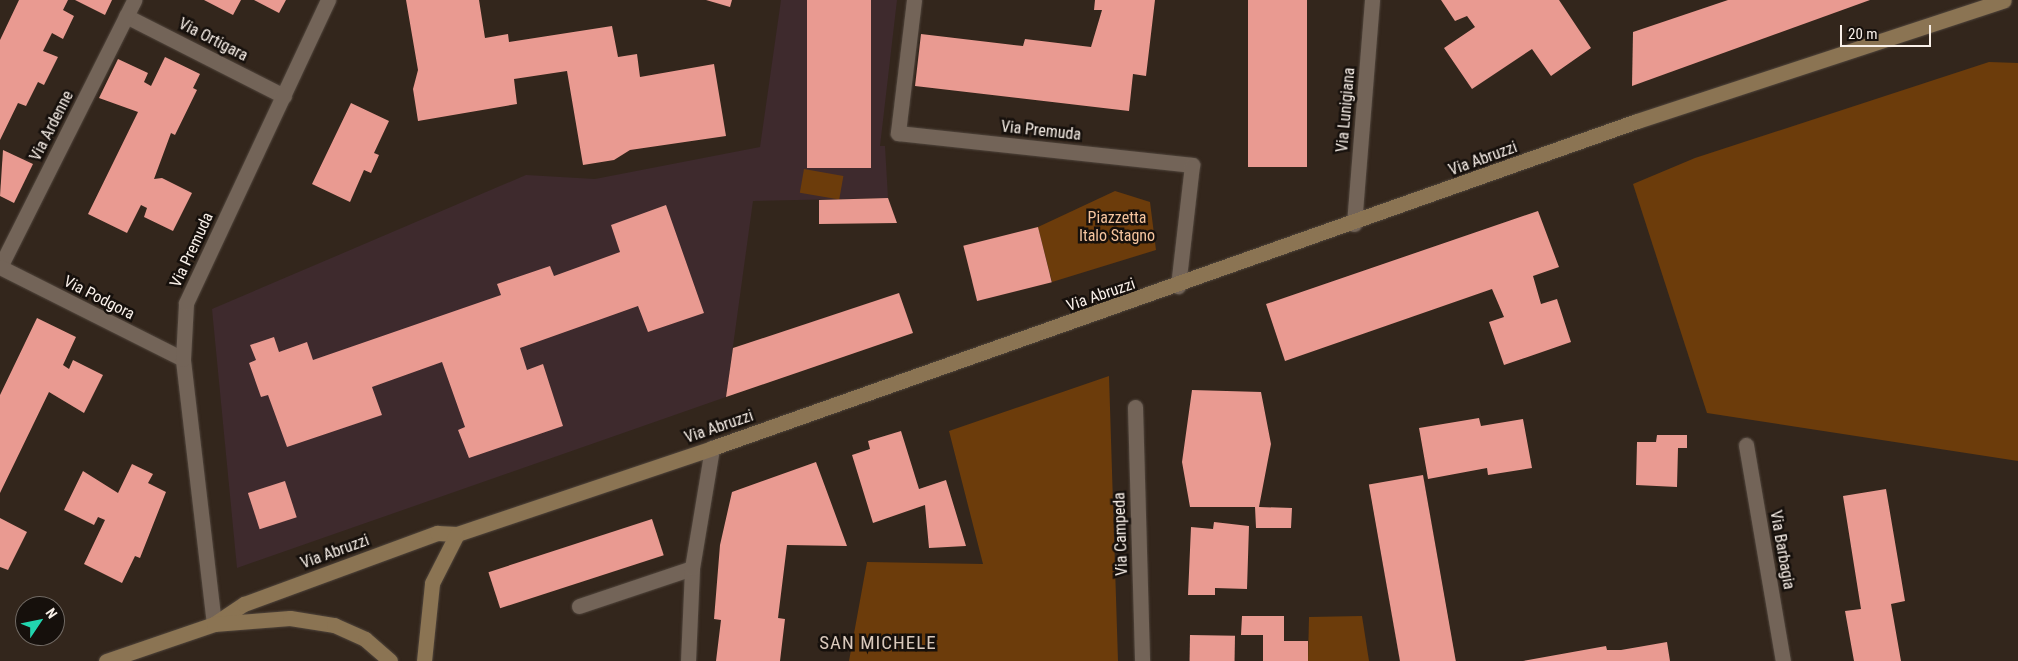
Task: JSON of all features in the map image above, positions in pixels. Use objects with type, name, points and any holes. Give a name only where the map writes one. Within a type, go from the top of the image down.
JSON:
[{"type":"street","name":"Via Ardenne","points":[[0,267],[134,0]]},
{"type":"street","name":"Via Premuda","points":[[214,624],[183,359],[186,303],[328,0]]},
{"type":"street","name":"Via Premuda","points":[[914,0],[898,133],[1192,165],[1178,286]]},
{"type":"street","name":"Via Lunigiana","points":[[1354,224],[1372,0]]},
{"type":"street","name":"Via Abruzzi","points":[[214,624],[244,604],[437,533],[456,534],[712,448],[1354,224],[1638,121],[2004,0]]},
{"type":"street","name":"Via Ortigara","points":[[126,16],[284,96]]},
{"type":"street","name":"Via Podgora","points":[[0,267],[183,359]]},
{"type":"street","name":"Via Campeda","points":[[1135,407],[1142,661]]},
{"type":"street","name":"Via Barbagia","points":[[1746,445],[1783,661]]},
{"type":"street","points":[[688,661],[692,568],[712,448]]},
{"type":"street","points":[[424,661],[432,583],[456,534]]},
{"type":"street","points":[[579,606],[692,568]]},
{"type":"street","name":"Via Abruzzi","points":[[106,661],[214,624],[290,618],[334,625],[365,639],[390,661]]},
{"type":"shaded area","points":[[781,0],[897,0],[880,146],[885,146],[888,198],[753,201],[726,397],[237,568],[212,309],[526,175],[595,179],[760,147]]},
{"type":"green space","points":[[1989,62],[2018,63],[2018,461],[1707,413],[1633,184],[1695,158]]},
{"type":"green space","points":[[804,169],[843,176],[839,200],[800,193]]},
{"type":"green space","name":"Piazzetta Italo Stagno","points":[[1115,191],[1150,202],[1156,250],[1052,282],[1038,227]]},
{"type":"green space","points":[[1109,376],[1118,661],[849,661],[867,562],[983,564],[949,431]]},
{"type":"green space","points":[[1362,616],[1369,661],[1308,661],[1309,617]]},
{"type":"building","points":[[19,0],[68,0],[63,10],[74,16],[63,39],[52,33],[43,51],[58,57],[44,85],[38,82],[26,106],[18,103],[0,140],[0,40]]},
{"type":"building","points":[[75,0],[112,0],[105,15]]},
{"type":"building","points":[[204,0],[241,0],[233,15]]},
{"type":"building","points":[[254,0],[286,0],[279,13]]},
{"type":"building","points":[[406,0],[479,0],[485,38],[508,34],[509,42],[612,26],[618,57],[637,54],[640,77],[714,64],[726,136],[630,150],[614,160],[583,165],[567,71],[514,79],[517,104],[418,121],[413,89],[418,70]]},
{"type":"building","points":[[706,0],[732,0],[730,7]]},
{"type":"building","points":[[807,0],[871,0],[871,168],[807,168]]},
{"type":"building","points":[[1095,0],[1155,0],[1146,76],[1133,74],[1129,111],[915,86],[921,34],[1023,46],[1025,39],[1091,47],[1102,10],[1094,10]]},
{"type":"building","points":[[1248,0],[1307,0],[1307,167],[1248,167]]},
{"type":"building","points":[[1441,0],[1559,0],[1591,48],[1551,76],[1532,49],[1472,89],[1444,48],[1475,27],[1467,16],[1455,21]]},
{"type":"building","points":[[1728,0],[1870,0],[1632,86],[1633,32]]},
{"type":"building","points":[[165,57],[200,74],[193,88],[197,90],[175,135],[171,133],[154,179],[162,178],[192,193],[173,231],[144,217],[147,208],[141,205],[127,233],[88,214],[138,112],[99,98],[118,59],[148,73],[144,82],[151,86]]},
{"type":"building","points":[[351,103],[389,121],[374,153],[379,155],[371,173],[364,170],[350,202],[312,184]]},
{"type":"building","points":[[3,150],[33,164],[14,203],[0,196]]},
{"type":"building","points":[[888,198],[897,223],[819,224],[819,200]]},
{"type":"building","points":[[666,205],[704,313],[648,332],[638,306],[520,348],[527,370],[543,364],[563,426],[469,458],[458,430],[465,427],[442,362],[372,387],[382,415],[287,447],[268,395],[261,397],[249,363],[256,360],[250,345],[274,337],[279,352],[307,342],[313,360],[501,295],[497,284],[550,266],[554,276],[620,252],[611,225]]},
{"type":"building","points":[[1538,211],[1559,267],[1533,276],[1541,304],[1557,299],[1571,342],[1504,365],[1489,322],[1504,317],[1492,289],[1285,361],[1266,304]]},
{"type":"building","points":[[1038,227],[1052,282],[977,301],[963,246]]},
{"type":"building","points":[[899,293],[913,333],[726,397],[733,348]]},
{"type":"building","points":[[37,318],[76,337],[63,365],[69,369],[73,360],[103,375],[84,413],[49,392],[0,493],[0,395]]},
{"type":"building","points":[[1192,390],[1261,392],[1271,444],[1259,507],[1292,508],[1291,528],[1256,528],[1255,507],[1190,507],[1182,462]]},
{"type":"building","points":[[1479,418],[1481,426],[1523,419],[1532,468],[1488,475],[1487,468],[1428,479],[1419,428]]},
{"type":"building","points":[[901,431],[919,489],[946,480],[966,546],[929,548],[925,505],[873,523],[852,455],[870,449],[868,441]]},
{"type":"building","points":[[1657,435],[1687,435],[1687,448],[1678,448],[1677,487],[1636,485],[1637,442],[1656,442]]},
{"type":"building","points":[[816,462],[847,546],[787,545],[778,618],[785,619],[780,661],[716,661],[721,620],[714,619],[720,545],[732,492]]},
{"type":"building","points":[[132,464],[153,474],[148,483],[166,492],[140,558],[135,556],[122,583],[84,564],[105,520],[98,517],[94,525],[64,510],[83,471],[118,493]]},
{"type":"building","points":[[1423,475],[1456,661],[1400,661],[1369,485]]},
{"type":"building","points":[[285,481],[297,517],[260,529],[248,493]]},
{"type":"building","points":[[1886,489],[1905,601],[1891,604],[1901,661],[1854,661],[1845,611],[1861,609],[1843,496]]},
{"type":"building","points":[[0,518],[27,532],[8,570],[0,567]]},
{"type":"building","points":[[652,519],[664,555],[500,608],[488,572]]},
{"type":"building","points":[[1214,522],[1249,526],[1247,589],[1215,588],[1215,595],[1188,595],[1191,527],[1213,529]]},
{"type":"building","points":[[1242,616],[1284,616],[1284,641],[1308,641],[1308,661],[1263,661],[1263,635],[1241,635]]},
{"type":"building","points":[[1190,635],[1235,636],[1235,661],[1190,661]]},
{"type":"building","points":[[1667,642],[1670,661],[1523,661],[1606,646],[1607,650],[1621,650]]},
{"type":"district","name":"SAN MICHELE","points":[[878,643]]}]
